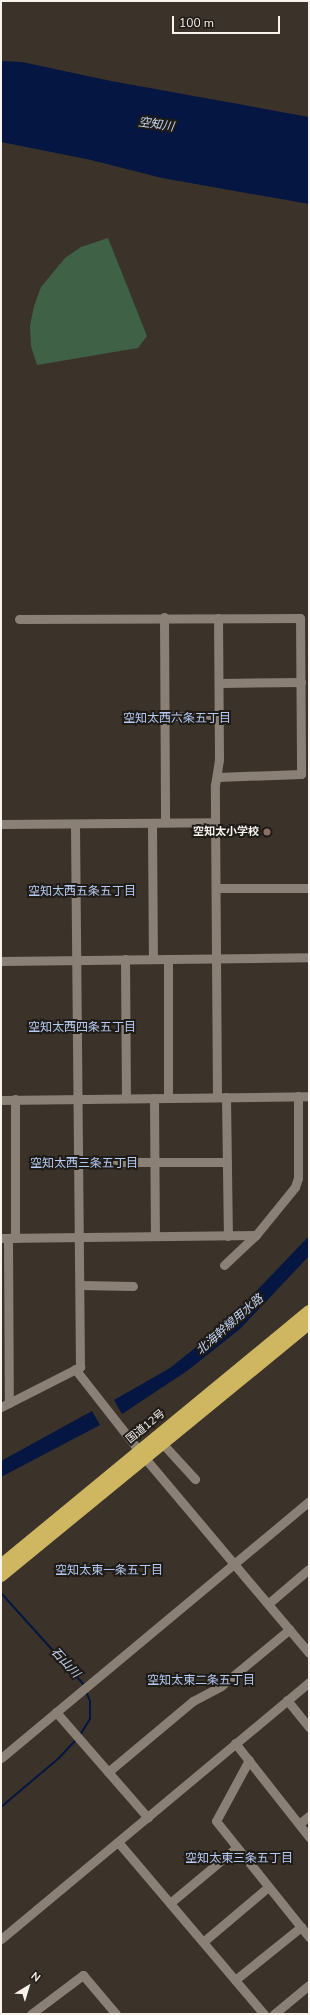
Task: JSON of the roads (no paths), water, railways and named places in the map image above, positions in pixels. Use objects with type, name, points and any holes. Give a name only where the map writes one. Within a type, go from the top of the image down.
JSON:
[{"type":"highway","name":"国道12号","points":[[1,1576],[309,1311]]},
{"type":"highway","name":"国道12号","points":[[1,1565],[141,1454],[162,1443],[309,1324]]},
{"type":"street","points":[[164,617],[165,822]]},
{"type":"street","points":[[19,618],[300,618],[305,642],[301,682],[301,774],[217,777]]},
{"type":"street","points":[[218,618],[219,716],[215,822],[216,958],[222,1097],[227,1162],[228,1236]]},
{"type":"street","points":[[218,683],[301,682]]},
{"type":"street","points":[[165,716],[219,716]]},
{"type":"street","points":[[1,824],[152,824],[165,822],[215,822]]},
{"type":"street","points":[[15,1099],[8,1238],[5,1405],[80,1367],[76,824]]},
{"type":"street","points":[[152,824],[153,959]]},
{"type":"street","points":[[216,888],[309,888]]},
{"type":"street","points":[[1,961],[309,958]]},
{"type":"street","points":[[125,959],[126,1098]]},
{"type":"street","points":[[168,959],[168,1097]]},
{"type":"street","points":[[224,1265],[256,1235],[295,1187],[298,1178],[298,1096]]},
{"type":"street","points":[[1,1100],[309,1096]]},
{"type":"street","points":[[154,1098],[155,1236]]},
{"type":"street","points":[[78,1162],[227,1162]]},
{"type":"street","points":[[8,1238],[256,1235]]},
{"type":"street","points":[[80,1285],[133,1286]]},
{"type":"street","points":[[75,1369],[141,1454],[269,1603],[309,1653]]},
{"type":"street","points":[[162,1443],[195,1479]]},
{"type":"street","points":[[1,1758],[309,1501]]},
{"type":"street","points":[[269,1603],[309,1569]]},
{"type":"street","points":[[108,1772],[193,1701],[221,1686],[290,1630]]},
{"type":"street","points":[[1,1939],[148,1818],[309,1682]]},
{"type":"street","points":[[287,1700],[309,1727]]},
{"type":"street","points":[[56,1712],[148,1818]]},
{"type":"street","points":[[235,1743],[309,1837]]},
{"type":"street","points":[[249,1760],[216,1821],[236,1848],[309,1937]]},
{"type":"street","points":[[299,1824],[309,1816]]},
{"type":"street","points":[[118,1842],[264,2014]]},
{"type":"street","points":[[170,1903],[236,1848]]},
{"type":"street","points":[[203,1942],[268,1887]]},
{"type":"street","points":[[235,1980],[301,1927]]},
{"type":"street","points":[[31,2014],[83,1975],[116,2014]]},
{"type":"street","points":[[274,2014],[309,1984]]},
{"type":"water","name":"空知川","points":[[1,61],[22,62],[111,81],[309,117],[309,204],[162,178],[91,160],[1,142]]},
{"type":"water","name":"北海幹線用水路","points":[[309,1236],[309,1256],[240,1329],[187,1371],[122,1414],[114,1400],[170,1368],[225,1324]]},
{"type":"water","points":[[92,1411],[100,1425],[1,1477],[1,1461]]},
{"type":"waterway","name":"石山川","points":[[1,1593],[84,1685]]},
{"type":"waterway","name":"石山川","points":[[80,1735],[90,1719],[90,1701],[86,1691]]},
{"type":"waterway","name":"石山川","points":[[1,1807],[59,1758],[76,1740]]},
{"type":"place","name":"空知太小学校","points":[[267,832]]},
{"type":"district","name":"空知太西六条五丁目","points":[[177,719]]},
{"type":"district","name":"空知太西五条五丁目","points":[[82,892]]},
{"type":"district","name":"空知太西四条五丁目","points":[[82,1028]]},
{"type":"district","name":"空知太西三条五丁目","points":[[84,1164]]},
{"type":"district","name":"空知太東一条五丁目","points":[[109,1571]]},
{"type":"district","name":"空知太東二条五丁目","points":[[201,1681]]},
{"type":"district","name":"空知太東三条五丁目","points":[[239,1859]]}]
